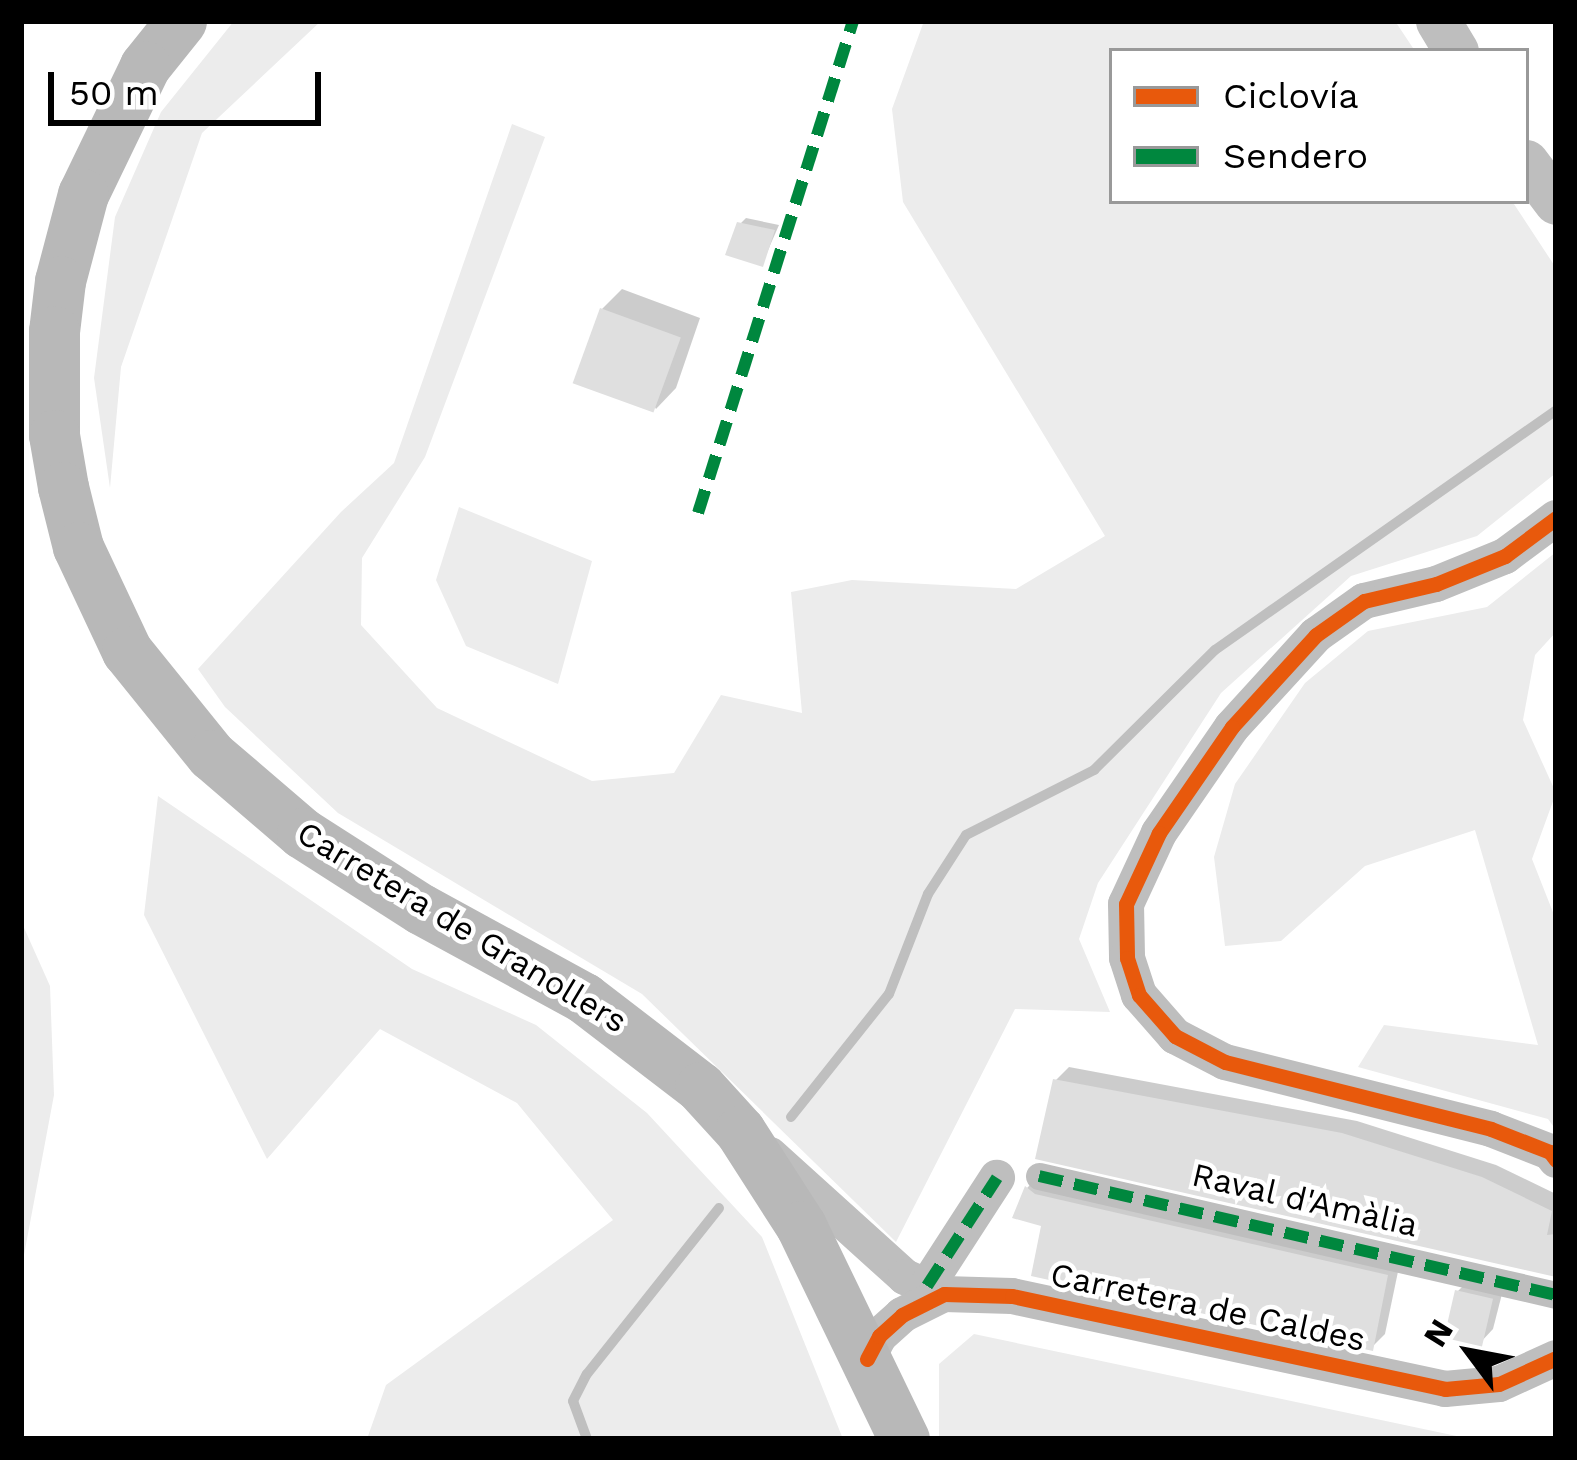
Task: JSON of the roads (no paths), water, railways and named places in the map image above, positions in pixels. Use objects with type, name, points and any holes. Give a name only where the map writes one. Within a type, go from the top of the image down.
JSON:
[{"type":"main road","name":"Carretera de Granollers","points":[[181,21],[145,66],[83,194],[60,281],[54,331],[54,435],[63,487],[78,547],[127,651],[211,755],[302,833],[384,887],[623,1023],[700,1087],[740,1131],[801,1226],[867,1359]]},
{"type":"main road","points":[[867,1359],[904,1439]]},
{"type":"street","points":[[1438,21],[1454,48]]},
{"type":"street","points":[[1529,166],[1556,202]]},
{"type":"street","points":[[1556,518],[1504,556],[1436,584],[1364,602],[1316,635],[1219,745],[1159,833],[1126,904],[1126,958],[1139,995],[1175,1036],[1225,1062],[1491,1129],[1550,1152],[1556,1160]]},
{"type":"street","points":[[740,1131],[905,1277],[935,1290]]},
{"type":"street","name":"Raval d'Amàlia","points":[[1039,1176],[1556,1295]]},
{"type":"street","points":[[867,1359],[879,1336],[935,1290],[997,1178]]},
{"type":"street","name":"Carretera de Caldes","points":[[935,1290],[1012,1296],[1445,1389],[1499,1384],[1556,1358]]},
{"type":"waterway","points":[[791,1117],[889,994],[928,894],[966,835],[1094,770],[1215,650],[1556,410]]},
{"type":"waterway","points":[[587,1439],[573,1401],[587,1374],[719,1208]]}]
